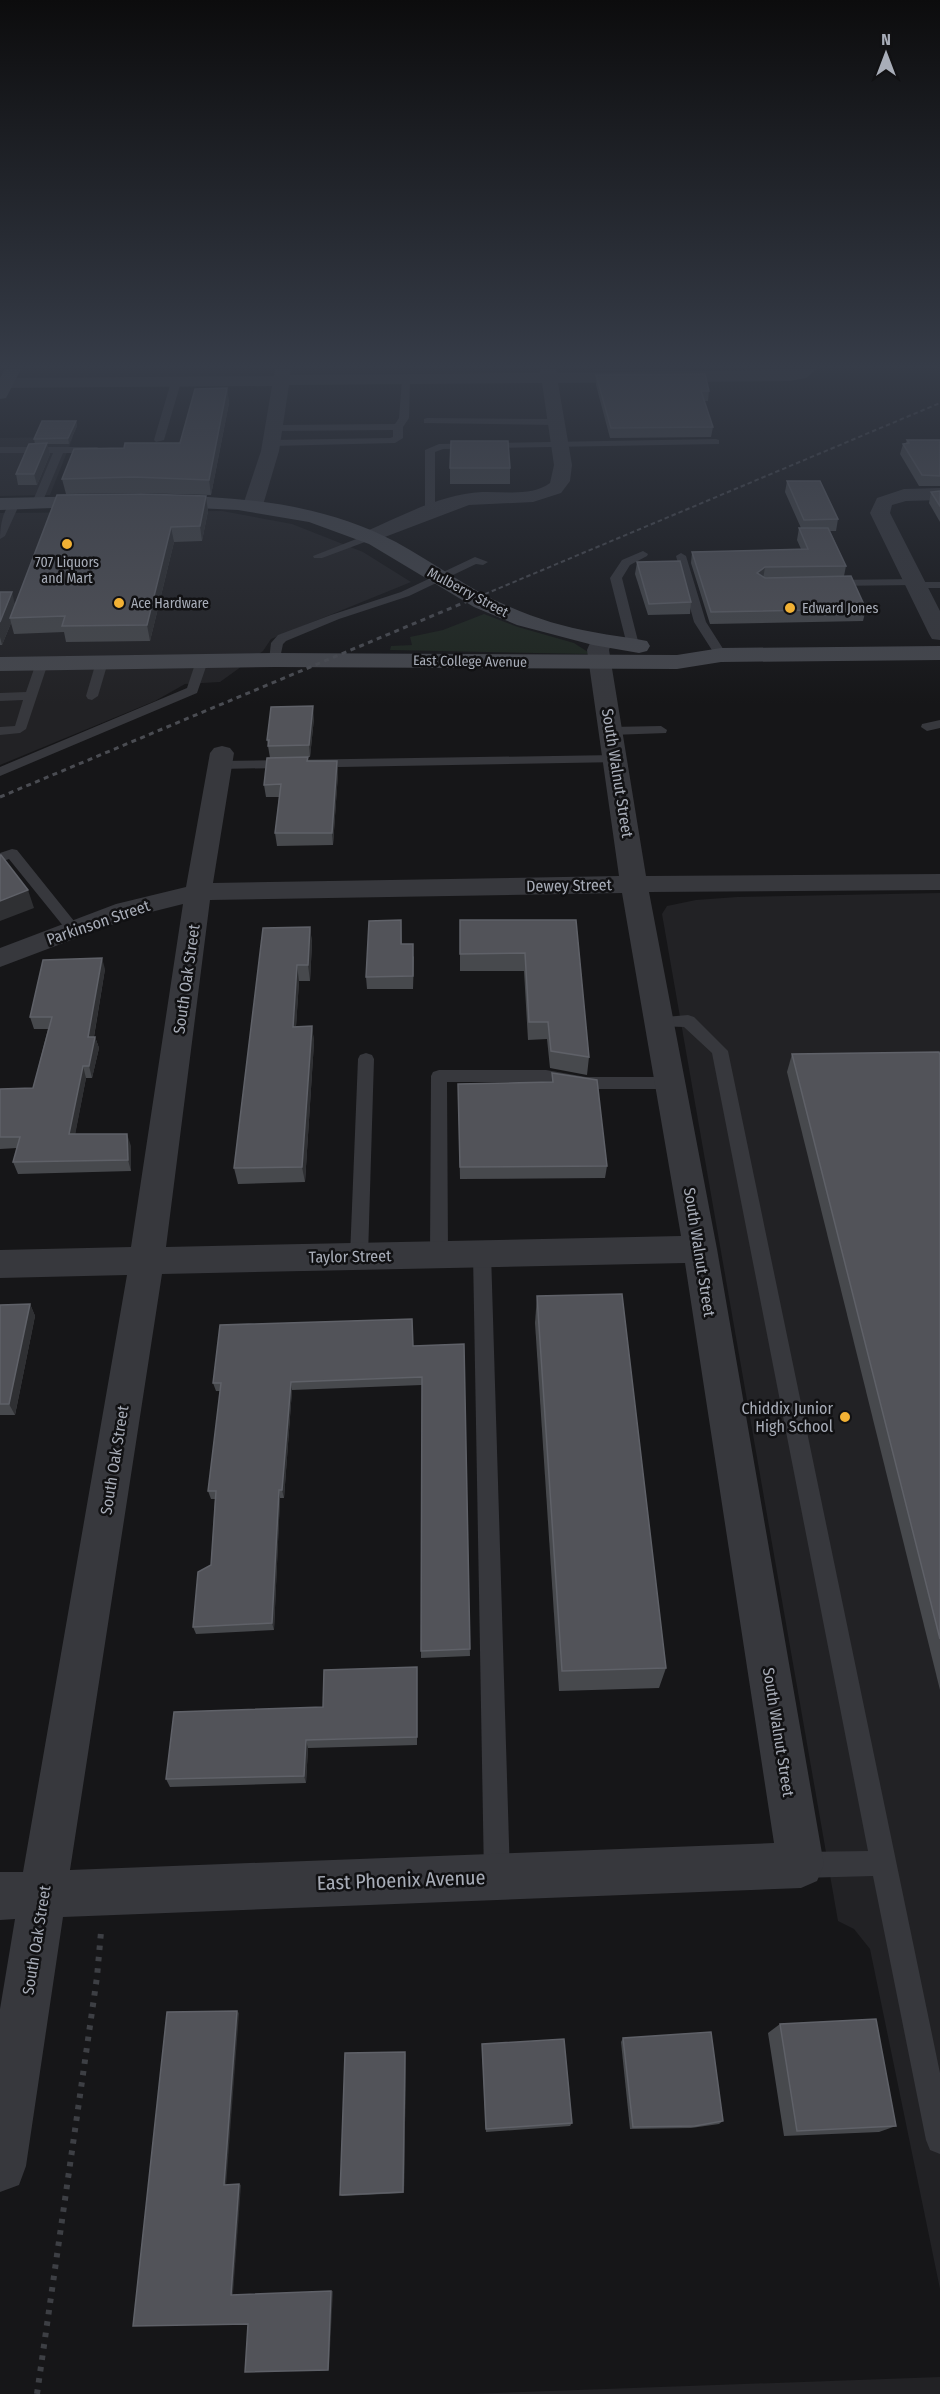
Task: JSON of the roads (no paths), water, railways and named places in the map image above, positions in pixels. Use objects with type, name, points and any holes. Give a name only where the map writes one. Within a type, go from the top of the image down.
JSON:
[{"type":"main road","points":[[7,503],[120,502]]},
{"type":"main road","name":"Mulberry Street","points":[[143,502],[215,502],[257,506],[322,520],[369,537],[492,608],[601,652],[633,645],[721,655]]},
{"type":"main road","name":"East College Avenue","points":[[0,663],[275,660],[601,652],[677,662],[721,655],[940,653]]},
{"type":"street","points":[[257,506],[263,481]]},
{"type":"street","points":[[369,537],[463,501],[527,497],[552,490],[559,481]]},
{"type":"street","points":[[940,494],[904,495],[886,501],[880,513],[940,634]]},
{"type":"street","name":"South Walnut Street","points":[[601,652],[634,884],[672,1083],[801,1864]]},
{"type":"street","name":"South Oak Street","points":[[0,2166],[21,1895],[146,1260],[198,892],[220,759]]},
{"type":"street","name":"Dewey Street","points":[[198,892],[634,884],[940,882]]},
{"type":"street","name":"Parkinson Street","points":[[0,958],[126,910],[198,892]]},
{"type":"street","name":"Taylor Street","points":[[0,1264],[700,1248]]},
{"type":"street","name":"East Phoenix Avenue","points":[[21,1895],[801,1864]]},
{"type":"lane","points":[[37,503],[46,481]]},
{"type":"lane","points":[[429,513],[430,481]]},
{"type":"lane","points":[[0,536],[7,503]]},
{"type":"lane","points":[[318,556],[369,537]]},
{"type":"lane","points":[[633,645],[616,578],[619,568],[627,561],[643,554]]},
{"type":"lane","points":[[681,556],[700,622],[721,655]]},
{"type":"lane","points":[[275,660],[277,643],[282,638],[335,617],[405,594],[476,560],[483,562]]},
{"type":"lane","points":[[822,583],[940,585]]},
{"type":"lane","points":[[0,772],[193,690],[202,661]]},
{"type":"lane","points":[[92,696],[102,662]]},
{"type":"lane","points":[[0,731],[20,729],[42,663]]},
{"type":"lane","points":[[0,697],[31,696]]},
{"type":"lane","points":[[611,731],[661,730]]},
{"type":"lane","points":[[220,759],[616,759]]},
{"type":"lane","points":[[0,858],[12,853],[73,929]]},
{"type":"lane","points":[[660,1022],[688,1021],[720,1051],[940,2140]]},
{"type":"lane","points":[[359,1256],[366,1059]]},
{"type":"lane","points":[[439,1254],[439,1076],[546,1076],[586,1083],[672,1083]]},
{"type":"lane","points":[[482,1253],[497,1876]]},
{"type":"lane","points":[[801,1864],[883,1863]]},
{"type":"railway","points":[[471,600],[755,481]]},
{"type":"railway","points":[[0,797],[475,598]]},
{"type":"place","name":"707 Liquors and Mart","points":[[67,544]]},
{"type":"place","name":"Ace Hardware","points":[[119,603]]},
{"type":"place","name":"Edward Jones","points":[[790,608]]},
{"type":"place","name":"Chiddix Junior High School","points":[[845,1417]]}]
